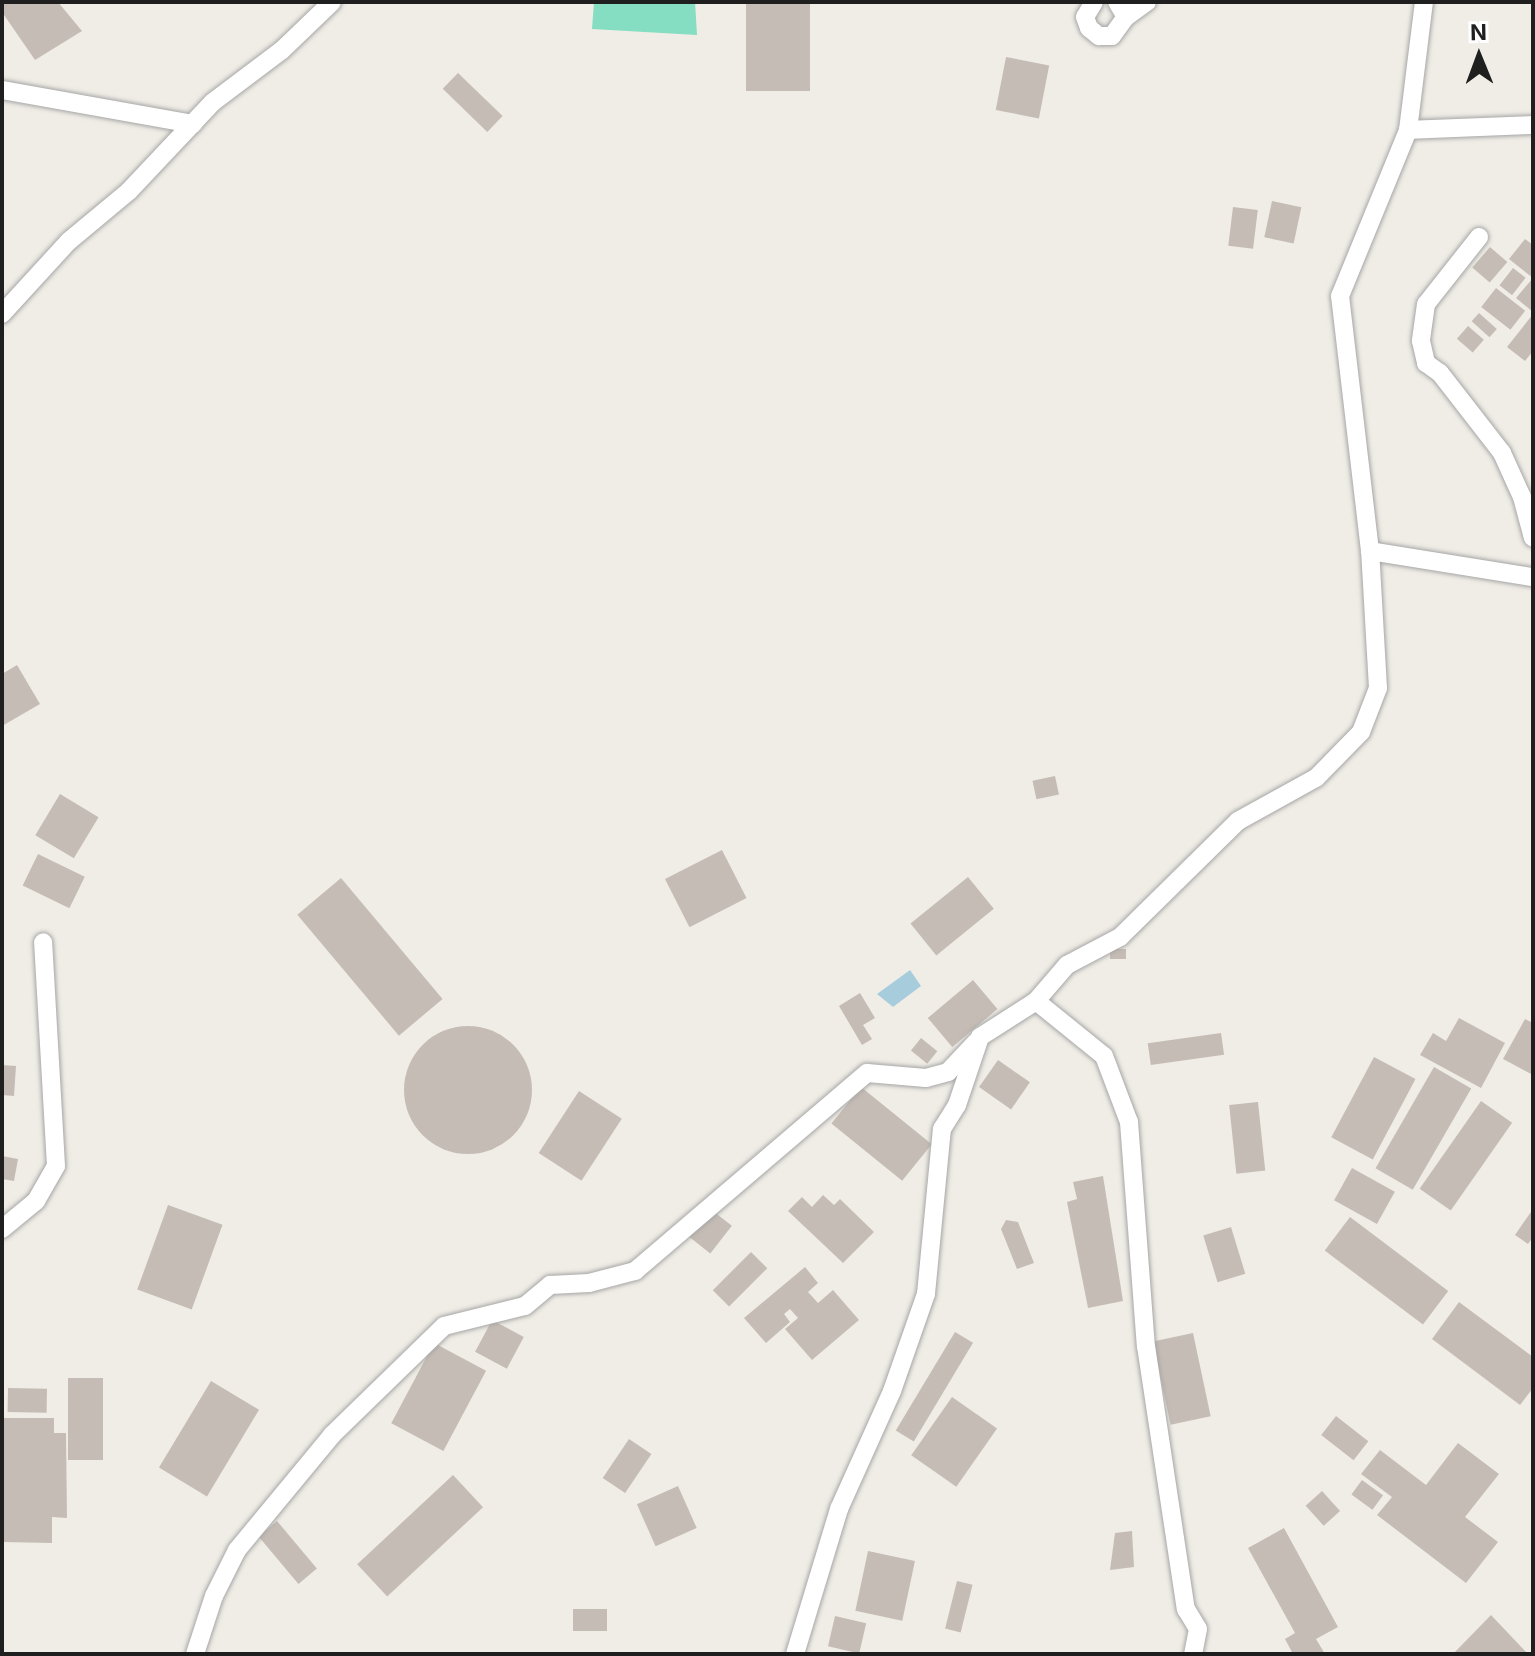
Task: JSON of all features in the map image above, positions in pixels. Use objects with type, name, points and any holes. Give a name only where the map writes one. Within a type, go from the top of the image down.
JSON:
[{"type":"street","points":[[2,314],[69,241],[129,191],[193,124],[332,2]]},
{"type":"street","points":[[1094,2],[1085,17],[1099,36],[1112,36],[1122,10],[1147,2]]},
{"type":"street","points":[[195,1654],[214,1596],[237,1550],[332,1435],[444,1326],[525,1306],[550,1285],[589,1283],[635,1271],[867,1073],[926,1078],[948,1072],[980,1037],[1036,1001],[1067,965],[1120,937],[1238,821],[1316,778],[1361,732],[1378,688],[1370,551],[1340,296],[1408,130],[1424,2]]},
{"type":"street","points":[[2,90],[193,124]]},
{"type":"street","points":[[1408,130],[1533,125]]},
{"type":"street","points":[[1479,237],[1426,304],[1421,341],[1426,363],[1502,453],[1522,497],[1533,538]]},
{"type":"street","points":[[1370,551],[1533,577]]},
{"type":"street","points":[[2,1229],[36,1201],[56,1166],[43,942]]},
{"type":"street","points":[[1036,1001],[1104,1056],[1129,1122],[1146,1346],[1186,1609],[1198,1629],[1193,1654]]},
{"type":"street","points":[[795,1654],[839,1509],[892,1391],[926,1294],[942,1129],[957,1105],[980,1037]]},
{"type":"green space","points":[[594,2],[695,2],[697,35],[592,29]]},
{"type":"water","points":[[910,970],[921,986],[893,1007],[877,994]]},
{"type":"building","points":[[2,2],[58,2],[82,31],[35,60],[2,12]]},
{"type":"building","points":[[746,2],[810,2],[810,91],[746,91]]},
{"type":"building","points":[[1006,57],[1049,65],[1039,118],[996,110]]},
{"type":"building","points":[[458,73],[503,116],[487,132],[443,89]]},
{"type":"building","points":[[1272,201],[1301,207],[1294,243],[1264,237]]},
{"type":"building","points":[[1233,207],[1258,210],[1253,249],[1228,246]]},
{"type":"building","points":[[1525,239],[1533,245],[1533,278],[1509,259]]},
{"type":"building","points":[[1490,247],[1507,262],[1490,282],[1472,267]]},
{"type":"building","points":[[1513,268],[1526,278],[1512,295],[1499,285]]},
{"type":"building","points":[[1533,278],[1533,312],[1516,298]]},
{"type":"building","points":[[1496,288],[1525,311],[1510,330],[1481,307]]},
{"type":"building","points":[[1479,313],[1497,329],[1489,337],[1472,321]]},
{"type":"building","points":[[1533,314],[1533,351],[1525,361],[1507,347]]},
{"type":"building","points":[[1468,326],[1484,340],[1473,353],[1457,339]]},
{"type":"building","points":[[17,665],[40,704],[2,726],[2,674]]},
{"type":"building","points":[[1055,776],[1059,795],[1036,799],[1033,781]]},
{"type":"building","points":[[60,794],[99,817],[74,858],[35,835]]},
{"type":"building","points":[[722,850],[747,898],[689,927],[665,879]]},
{"type":"building","points":[[38,854],[85,877],[69,908],[23,885]]},
{"type":"building","points":[[968,877],[994,909],[936,955],[910,924]]},
{"type":"building","points":[[341,878],[443,999],[399,1036],[297,915]]},
{"type":"building","points":[[1110,949],[1126,949],[1126,959],[1110,959]]},
{"type":"building","points":[[973,980],[997,1009],[952,1047],[928,1018]]},
{"type":"building","points":[[860,993],[875,1018],[863,1025],[872,1039],[862,1045],[839,1006]]},
{"type":"building","points":[[1459,1018],[1505,1043],[1481,1088],[1420,1055],[1433,1033],[1446,1041]]},
{"type":"building","points":[[1525,1019],[1533,1023],[1533,1075],[1503,1059]]},
{"type":"building","points":[[468,1026],[493,1031],[513,1045],[527,1065],[532,1090],[527,1115],[513,1135],[493,1149],[468,1154],[443,1149],[423,1135],[409,1115],[404,1090],[409,1065],[423,1045],[443,1031]]},
{"type":"building","points":[[1221,1033],[1224,1055],[1151,1065],[1148,1043]]},
{"type":"building","points":[[921,1038],[937,1051],[927,1064],[911,1050]]},
{"type":"building","points":[[1374,1057],[1415,1079],[1373,1159],[1331,1137]]},
{"type":"building","points":[[998,1060],[1030,1082],[1011,1109],[979,1087]]},
{"type":"building","points":[[2,1065],[16,1066],[14,1096],[2,1095]]},
{"type":"building","points":[[1434,1067],[1471,1088],[1413,1190],[1376,1168]]},
{"type":"building","points":[[861,1087],[932,1144],[902,1181],[831,1124]]},
{"type":"building","points":[[579,1091],[622,1119],[581,1181],[539,1153]]},
{"type":"building","points":[[1481,1101],[1512,1123],[1451,1210],[1420,1189]]},
{"type":"building","points":[[1258,1102],[1265,1171],[1236,1174],[1229,1105]]},
{"type":"building","points":[[2,1156],[18,1159],[14,1181],[2,1179]]},
{"type":"building","points":[[1352,1168],[1395,1192],[1377,1224],[1334,1200]]},
{"type":"building","points":[[1103,1176],[1123,1301],[1088,1308],[1067,1202],[1077,1199],[1073,1182]]},
{"type":"building","points":[[823,1195],[834,1205],[840,1199],[874,1232],[843,1263],[788,1211],[802,1197],[812,1207]]},
{"type":"building","points":[[168,1205],[223,1225],[192,1309],[137,1290]]},
{"type":"building","points":[[709,1208],[732,1226],[710,1253],[687,1236]]},
{"type":"building","points":[[1533,1209],[1533,1237],[1528,1244],[1515,1235]]},
{"type":"building","points":[[1350,1217],[1448,1291],[1423,1325],[1325,1251]]},
{"type":"building","points":[[1006,1220],[1018,1222],[1034,1263],[1017,1269],[1001,1229]]},
{"type":"building","points":[[1231,1227],[1245,1274],[1218,1282],[1203,1235]]},
{"type":"building","points":[[751,1252],[767,1268],[729,1306],[713,1290]]},
{"type":"building","points":[[805,1267],[818,1283],[808,1292],[818,1303],[833,1290],[859,1320],[812,1360],[785,1329],[798,1318],[790,1309],[784,1314],[790,1322],[766,1343],[744,1318]]},
{"type":"building","points":[[1459,1302],[1533,1357],[1533,1388],[1520,1405],[1432,1339]]},
{"type":"building","points":[[492,1320],[524,1337],[507,1369],[475,1352]]},
{"type":"building","points":[[955,1332],[973,1343],[914,1441],[896,1431]]},
{"type":"building","points":[[1193,1333],[1211,1416],[1171,1425],[1153,1342]]},
{"type":"building","points":[[434,1343],[486,1371],[443,1451],[391,1423]]},
{"type":"building","points":[[68,1378],[103,1378],[103,1460],[68,1460]]},
{"type":"building","points":[[211,1381],[259,1410],[207,1496],[159,1468]]},
{"type":"building","points":[[8,1388],[47,1389],[47,1413],[8,1412]]},
{"type":"building","points":[[952,1397],[997,1429],[956,1487],[911,1455]]},
{"type":"building","points":[[1336,1416],[1368,1441],[1354,1460],[1321,1435]]},
{"type":"building","points":[[2,1418],[54,1418],[54,1433],[66,1433],[67,1518],[52,1517],[52,1543],[2,1542]]},
{"type":"building","points":[[629,1439],[651,1454],[625,1493],[603,1478]]},
{"type":"building","points":[[1458,1443],[1499,1474],[1465,1517],[1498,1542],[1466,1583],[1377,1515],[1392,1497],[1361,1474],[1380,1450],[1426,1485]]},
{"type":"building","points":[[453,1475],[483,1507],[387,1597],[357,1564]]},
{"type":"building","points":[[1362,1480],[1383,1495],[1372,1510],[1351,1495]]},
{"type":"building","points":[[678,1486],[697,1528],[656,1546],[637,1504]]},
{"type":"building","points":[[1322,1491],[1340,1511],[1324,1526],[1306,1506]]},
{"type":"building","points":[[277,1521],[317,1568],[298,1584],[259,1536]]},
{"type":"building","points":[[1284,1528],[1338,1627],[1316,1639],[1325,1654],[1293,1654],[1285,1639],[1295,1633],[1248,1548]]},
{"type":"building","points":[[1132,1531],[1134,1567],[1110,1570],[1115,1533]]},
{"type":"building","points":[[868,1551],[915,1561],[902,1621],[855,1611]]},
{"type":"building","points":[[957,1581],[973,1585],[961,1632],[945,1629]]},
{"type":"building","points":[[573,1609],[607,1609],[607,1631],[573,1631]]},
{"type":"building","points":[[1491,1615],[1528,1654],[1453,1654]]},
{"type":"building","points":[[835,1616],[866,1623],[859,1653],[828,1646]]}]
